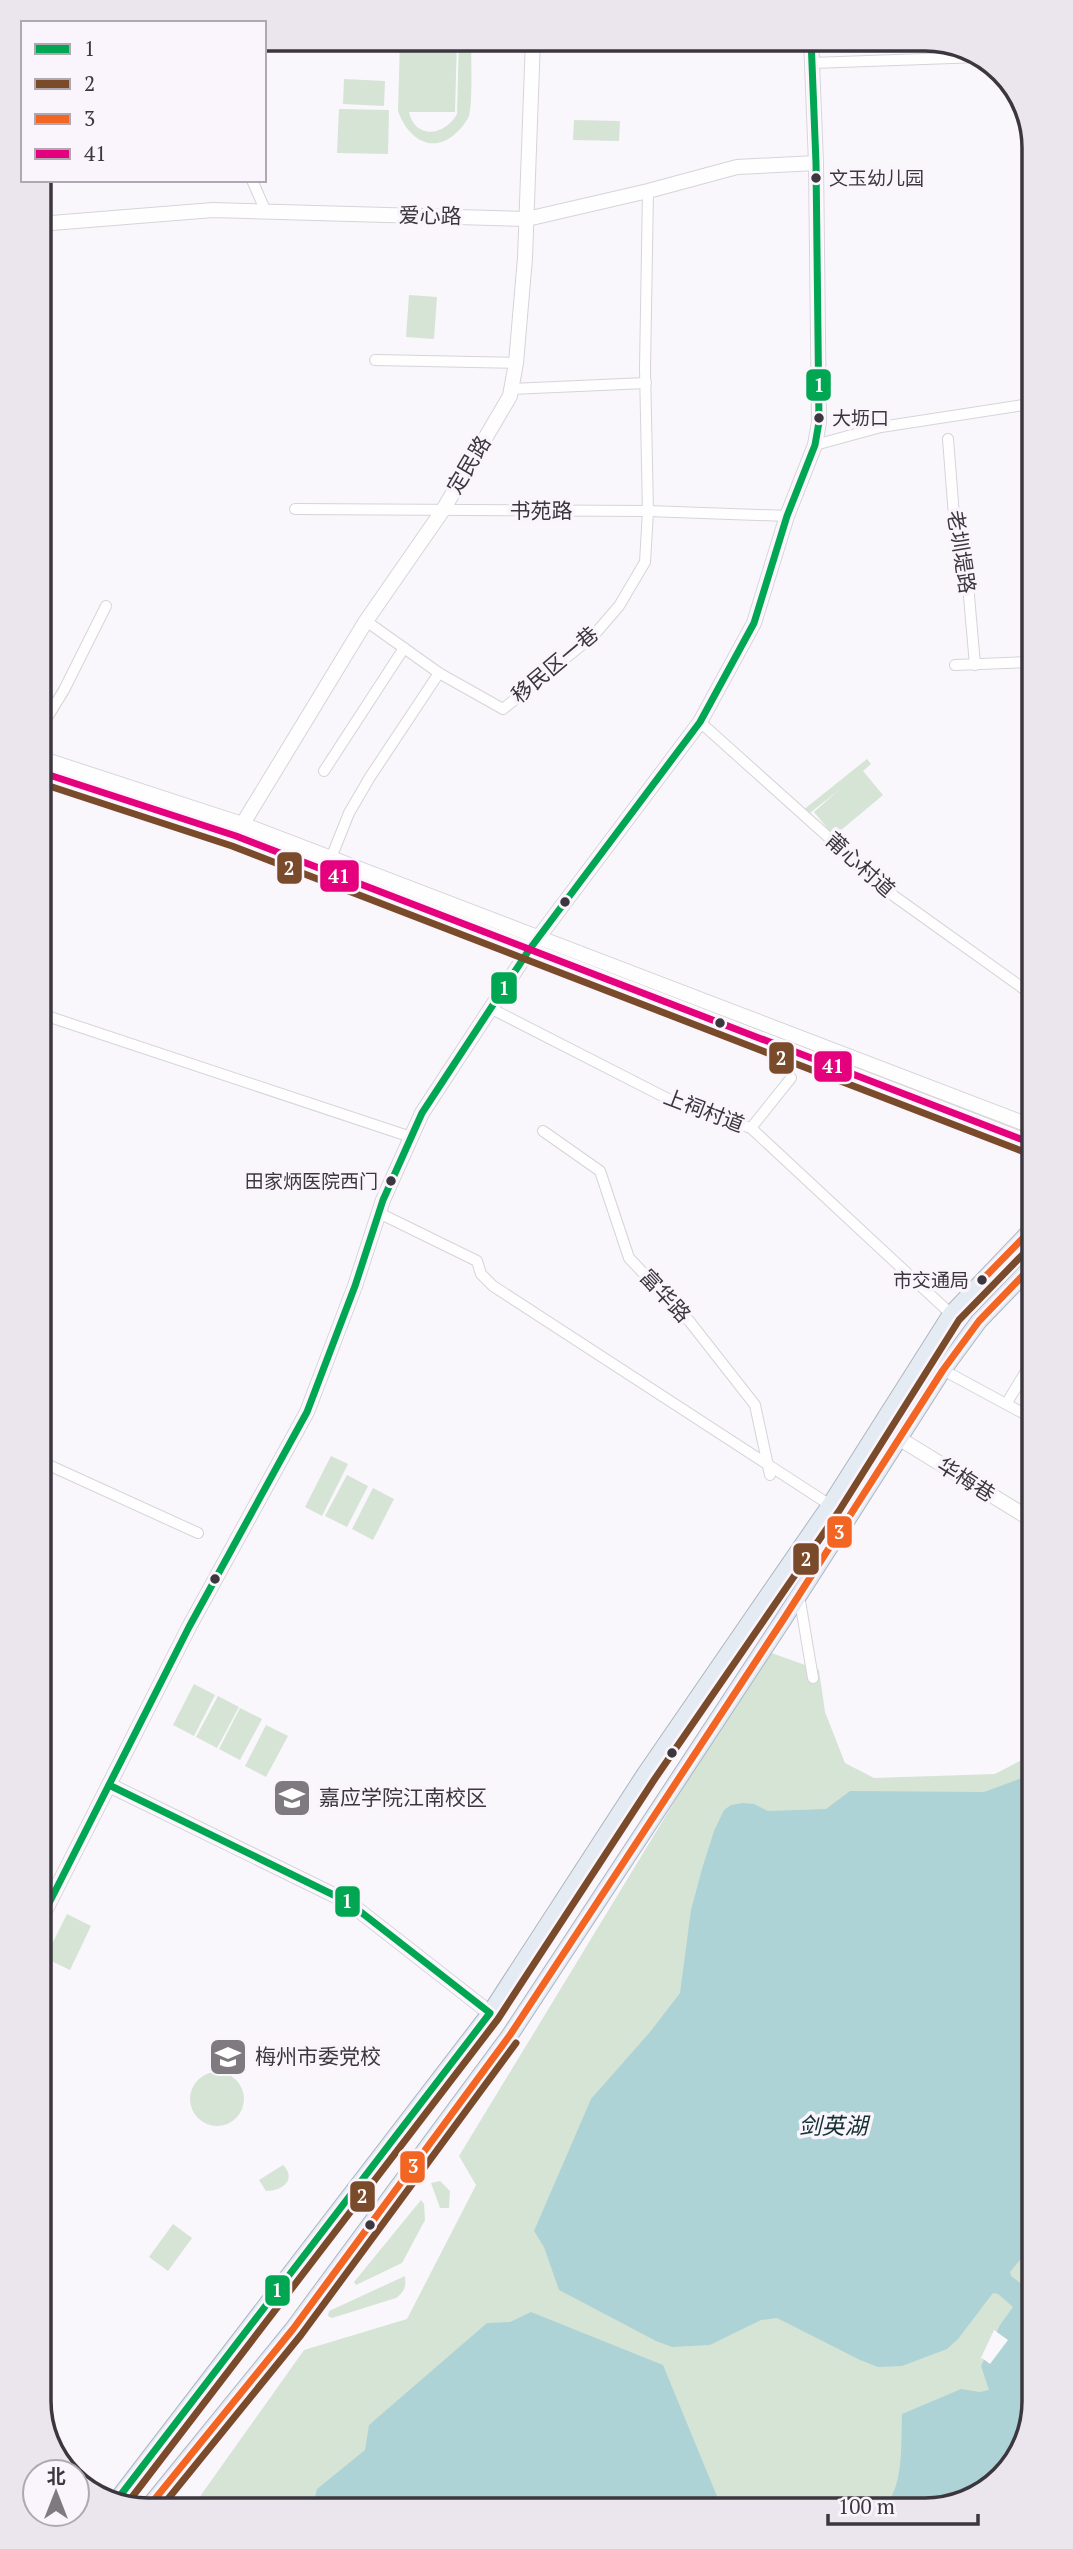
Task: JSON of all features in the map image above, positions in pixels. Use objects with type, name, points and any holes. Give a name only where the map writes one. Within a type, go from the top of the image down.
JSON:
[{"type":"main road","points":[[121,2494],[490,2013],[645,1774],[830,1504],[951,1314],[1022,1239]]},
{"type":"main road","points":[[156,2498],[293,2329],[510,2035],[814,1572],[943,1370],[979,1321],[1022,1276]]},
{"type":"main road","points":[[792,1560],[814,1572]]},
{"type":"street","name":"定民路","points":[[239,830],[366,621],[443,510],[510,396],[516,363],[527,219],[533,51]]},
{"type":"street","points":[[51,1899],[189,1627],[307,1412],[355,1286],[379,1213],[422,1113],[529,950],[700,722],[754,623],[787,516],[815,445],[819,422],[816,163],[812,51]]},
{"type":"street","points":[[812,63],[961,58]]},
{"type":"street","name":"爱心路","points":[[51,222],[213,210],[527,219],[737,167],[816,163]]},
{"type":"street","points":[[252,182],[266,212]]},
{"type":"street","points":[[648,191],[648,511]]},
{"type":"street","points":[[375,360],[516,363]]},
{"type":"street","points":[[511,389],[646,383]]},
{"type":"street","points":[[815,445],[881,427],[1022,405]]},
{"type":"street","name":"老圳堤路","points":[[948,439],[954,516],[965,550],[975,665]]},
{"type":"street","name":"书苑路","points":[[295,509],[648,511],[787,516]]},
{"type":"street","name":"移民区一巷","points":[[366,621],[439,673],[503,709],[594,635],[619,606],[645,562],[648,511]]},
{"type":"street","points":[[51,711],[106,606]]},
{"type":"street","points":[[324,771],[404,648]]},
{"type":"street","points":[[955,665],[1022,662]]},
{"type":"street","points":[[331,858],[349,813],[370,777],[439,673]]},
{"type":"street","name":"莆心村道","points":[[700,722],[894,896],[1022,988]]},
{"type":"street","points":[[51,762],[239,830],[529,950],[1022,1140]]},
{"type":"street","points":[[51,775],[331,858],[1022,1123]]},
{"type":"street","name":"上祠村道","points":[[489,1008],[680,1105],[751,1128],[951,1314]]},
{"type":"street","points":[[51,1017],[411,1137]]},
{"type":"street","points":[[751,1128],[791,1078]]},
{"type":"street","name":"富华路","points":[[543,1131],[600,1171],[629,1258],[690,1322],[755,1405],[770,1475]]},
{"type":"street","points":[[379,1213],[477,1261],[481,1274],[494,1286],[830,1504]]},
{"type":"street","points":[[943,1370],[1022,1413]]},
{"type":"street","points":[[1008,1401],[1022,1378]]},
{"type":"street","name":"华梅巷","points":[[900,1439],[1022,1514]]},
{"type":"street","points":[[51,1466],[198,1534]]},
{"type":"street","points":[[799,1595],[813,1678]]},
{"type":"street","points":[[109,1785],[348,1902],[490,2013]]},
{"type":"green space","points":[[400,51],[457,51],[455,112],[409,112],[417,127],[431,132],[445,127],[457,114],[459,51],[471,51],[470,109],[469,116],[460,130],[447,140],[429,143],[407,129],[398,111]]},
{"type":"green space","points":[[344,79],[385,81],[384,106],[343,104]]},
{"type":"green space","points":[[339,109],[389,110],[388,154],[337,153]]},
{"type":"green space","points":[[574,120],[620,121],[619,141],[573,140]]},
{"type":"green space","points":[[409,295],[437,297],[434,339],[406,337]]},
{"type":"green space","points":[[867,759],[871,764],[863,771],[883,795],[834,836],[814,812],[839,790],[806,816],[802,811]]},
{"type":"green space","points":[[331,1456],[348,1464],[322,1516],[305,1507]]},
{"type":"green space","points":[[347,1475],[368,1486],[347,1527],[325,1516]]},
{"type":"green space","points":[[373,1488],[394,1499],[373,1540],[352,1529]]},
{"type":"green space","points":[[766,1651],[819,1670],[825,1712],[845,1763],[874,1778],[995,1774],[1022,1760],[1022,2401],[1017,2432],[1012,2444],[1002,2460],[979,2482],[956,2493],[925,2498],[201,2498],[304,2350],[407,2319],[476,2185],[459,2156]]},
{"type":"green space","points":[[194,1684],[215,1695],[194,1736],[173,1725]]},
{"type":"green space","points":[[218,1696],[239,1707],[217,1748],[196,1737]]},
{"type":"green space","points":[[240,1708],[262,1719],[240,1760],[219,1749]]},
{"type":"green space","points":[[266,1725],[288,1736],[266,1777],[245,1766]]},
{"type":"green space","points":[[67,1914],[91,1926],[70,1970],[51,1961],[51,1946]]},
{"type":"green space","points":[[217,2072],[236,2080],[244,2099],[236,2118],[217,2126],[198,2118],[190,2099],[198,2080]]},
{"type":"green space","points":[[283,2165],[289,2175],[286,2183],[278,2189],[266,2191],[259,2180]]},
{"type":"green space","points":[[440,2181],[450,2191],[449,2208],[440,2208],[431,2183]]},
{"type":"green space","points":[[421,2200],[424,2204],[425,2220],[402,2263],[356,2285],[354,2282]]},
{"type":"green space","points":[[173,2224],[192,2238],[168,2271],[149,2257]]},
{"type":"green space","points":[[405,2276],[404,2288],[396,2298],[332,2318],[328,2316],[329,2311]]},
{"type":"water","name":"剑英湖","points":[[1022,1778],[1022,2258],[1010,2272],[1011,2276],[1022,2284],[1021,2414],[1012,2444],[1002,2460],[979,2482],[956,2493],[938,2497],[891,2498],[899,2474],[902,2414],[961,2389],[980,2392],[989,2390],[981,2366],[1000,2325],[1013,2307],[998,2294],[993,2293],[958,2339],[947,2349],[902,2366],[878,2367],[777,2318],[761,2320],[710,2345],[672,2347],[559,2290],[544,2247],[534,2231],[591,2099],[650,2032],[680,1993],[691,1910],[714,1831],[724,1810],[731,1805],[743,1803],[754,1804],[768,1811],[826,1809],[850,1791],[984,1792]]},
{"type":"water","points":[[531,2312],[663,2365],[718,2498],[315,2498],[317,2489],[365,2450],[369,2425],[487,2323],[510,2322]]},
{"type":"pier","points":[[994,2330],[1008,2340],[990,2364],[982,2358],[980,2360]]},
{"type":"transit line","name":"1","points":[[51,1899],[189,1627],[307,1412],[355,1286],[383,1200],[422,1113],[529,950],[700,722],[754,623],[787,516],[815,445],[819,422],[816,163],[811,51]]},
{"type":"transit line","name":"41","points":[[51,776],[236,836],[1022,1140]]},
{"type":"transit line","name":"2","points":[[51,787],[232,846],[1022,1151]]},
{"type":"transit line","name":"3","points":[[982,1280],[1022,1239]]},
{"type":"transit line","name":"2","points":[[132,2497],[498,2019],[654,1780],[839,1511],[959,1320],[1022,1255]]},
{"type":"transit line","name":"3","points":[[156,2498],[293,2329],[510,2035],[783,1620],[943,1370],[979,1321],[1022,1276]]},
{"type":"transit line","name":"1","points":[[109,1785],[348,1902],[490,2013],[121,2494]]},
{"type":"transit line","name":"2","points":[[169,2498],[301,2335],[516,2043]]},
{"type":"place","name":"文玉幼儿园","points":[[816,178]]},
{"type":"place","name":"大坜口","points":[[819,418]]},
{"type":"place","name":"田家炳医院西门","points":[[391,1181]]},
{"type":"place","name":"市交通局","points":[[982,1280]]},
{"type":"place","name":"嘉应学院江南校区","points":[[292,1798]]},
{"type":"place","name":"梅州市委党校","points":[[228,2057]]}]
